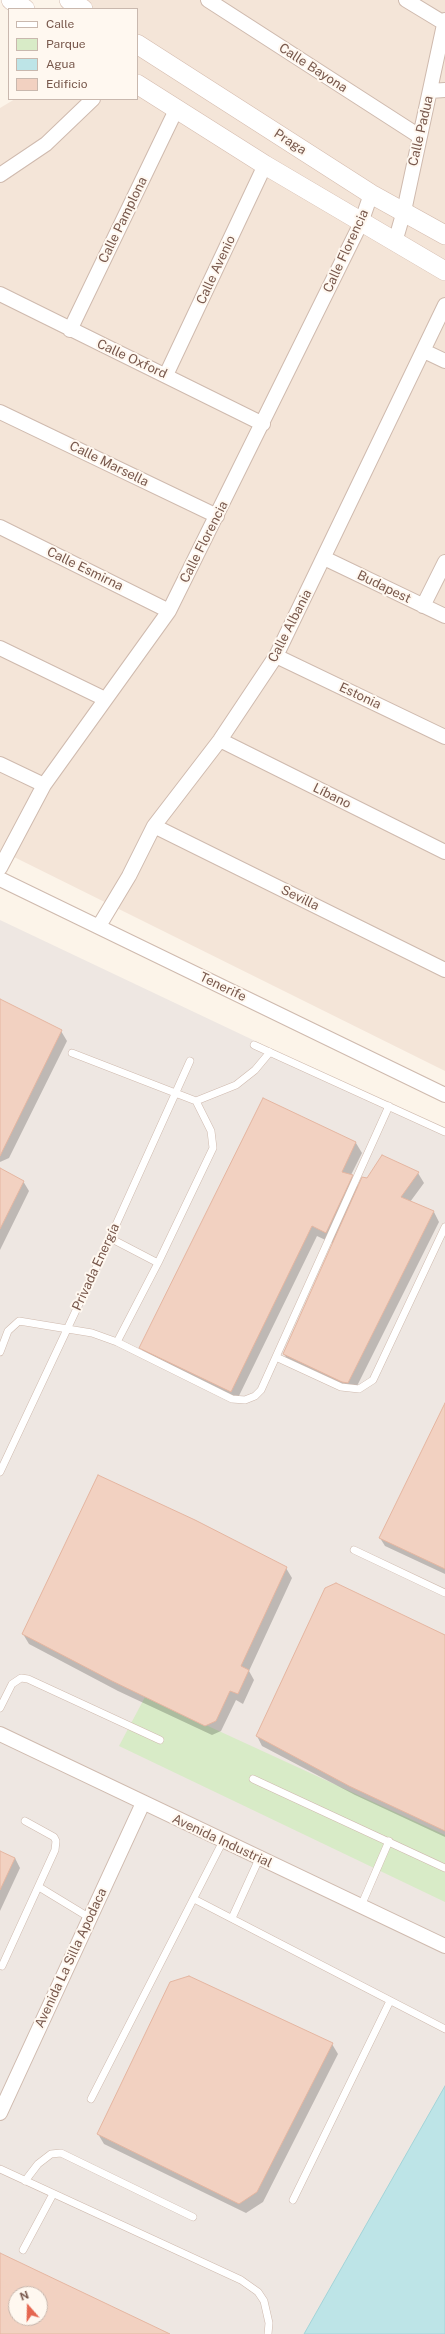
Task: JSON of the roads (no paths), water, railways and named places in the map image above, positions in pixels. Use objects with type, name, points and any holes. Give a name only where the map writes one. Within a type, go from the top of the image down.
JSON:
[{"type":"street","points":[[11,0],[23,8]]},
{"type":"street","points":[[69,0],[81,8]]},
{"type":"street","name":"Calle Bayona","points":[[208,0],[419,136]]},
{"type":"street","points":[[406,0],[445,21]]},
{"type":"street","name":"Calle Padua","points":[[395,242],[404,211],[445,21]]},
{"type":"street","name":"Praga","points":[[138,45],[371,194],[445,235]]},
{"type":"street","points":[[138,85],[265,165],[361,223],[445,271]]},
{"type":"street","points":[[430,91],[445,90]]},
{"type":"street","points":[[0,175],[46,144],[92,100]]},
{"type":"street","name":"Calle Pamplona","points":[[70,330],[176,110]]},
{"type":"street","name":"Calle Avenio","points":[[166,375],[265,165]]},
{"type":"street","name":"Calle Florencia","points":[[0,868],[44,786],[105,698],[170,611],[361,223],[371,194]]},
{"type":"street","name":"Calle Oxford","points":[[0,294],[70,330],[166,375],[263,424]]},
{"type":"street","name":"Calle Albania","points":[[99,926],[129,876],[154,826],[220,740],[276,656],[445,305]]},
{"type":"street","points":[[424,350],[445,361]]},
{"type":"street","name":"Calle Marsella","points":[[0,412],[217,516]]},
{"type":"street","name":"Calle Esmirna","points":[[0,527],[170,611]]},
{"type":"street","name":"Budapest","points":[[324,558],[445,616]]},
{"type":"street","points":[[423,606],[445,562]]},
{"type":"street","points":[[0,648],[105,698]]},
{"type":"street","name":"Estonia","points":[[276,656],[445,737]]},
{"type":"street","name":"Líbano","points":[[220,740],[445,852]]},
{"type":"street","points":[[0,764],[44,786]]},
{"type":"street","name":"Sevilla","points":[[154,826],[445,970]]},
{"type":"street","name":"Tenerife","points":[[0,879],[445,1095]]},
{"type":"street","name":"Avenida Industrial","points":[[0,1734],[445,1946]]},
{"type":"street","name":"Avenida La Silla Apodaca","points":[[0,2114],[143,1803]]},
{"type":"lane","points":[[254,1045],[445,1132]]},
{"type":"lane","points":[[196,1101],[236,1085],[255,1070],[270,1052]]},
{"type":"lane","points":[[72,1053],[196,1101],[211,1131],[213,1148],[158,1263],[117,1342]]},
{"type":"lane","name":"Privada Energía","points":[[0,1472],[110,1238],[190,1061]]},
{"type":"lane","points":[[0,1352],[8,1331],[19,1321],[92,1333],[117,1342],[232,1399],[245,1400],[255,1396],[261,1390],[389,1106]]},
{"type":"lane","points":[[276,1357],[341,1387],[359,1389],[373,1380],[445,1227]]},
{"type":"lane","points":[[110,1238],[158,1263]]},
{"type":"lane","points":[[354,1550],[445,1593]]},
{"type":"lane","points":[[0,1708],[12,1684],[21,1678],[28,1679],[160,1740]]},
{"type":"lane","points":[[253,1779],[445,1868]]},
{"type":"lane","points":[[2,1966],[55,1850],[56,1841],[54,1837],[25,1822]]},
{"type":"lane","points":[[91,2098],[223,1841]]},
{"type":"lane","points":[[361,1906],[388,1841]]},
{"type":"lane","points":[[232,1918],[260,1859]]},
{"type":"lane","points":[[39,1887],[90,1918]]},
{"type":"lane","points":[[194,1899],[445,2029]]},
{"type":"lane","points":[[293,2200],[390,2001]]},
{"type":"lane","points":[[25,2181],[38,2164],[51,2154],[61,2153],[193,2217]]},
{"type":"lane","points":[[0,2169],[241,2280],[258,2292],[264,2301],[269,2318],[268,2334]]},
{"type":"lane","points":[[23,2250],[52,2194]]},
{"type":"water","points":[[445,2086],[445,2334],[304,2334]]}]
